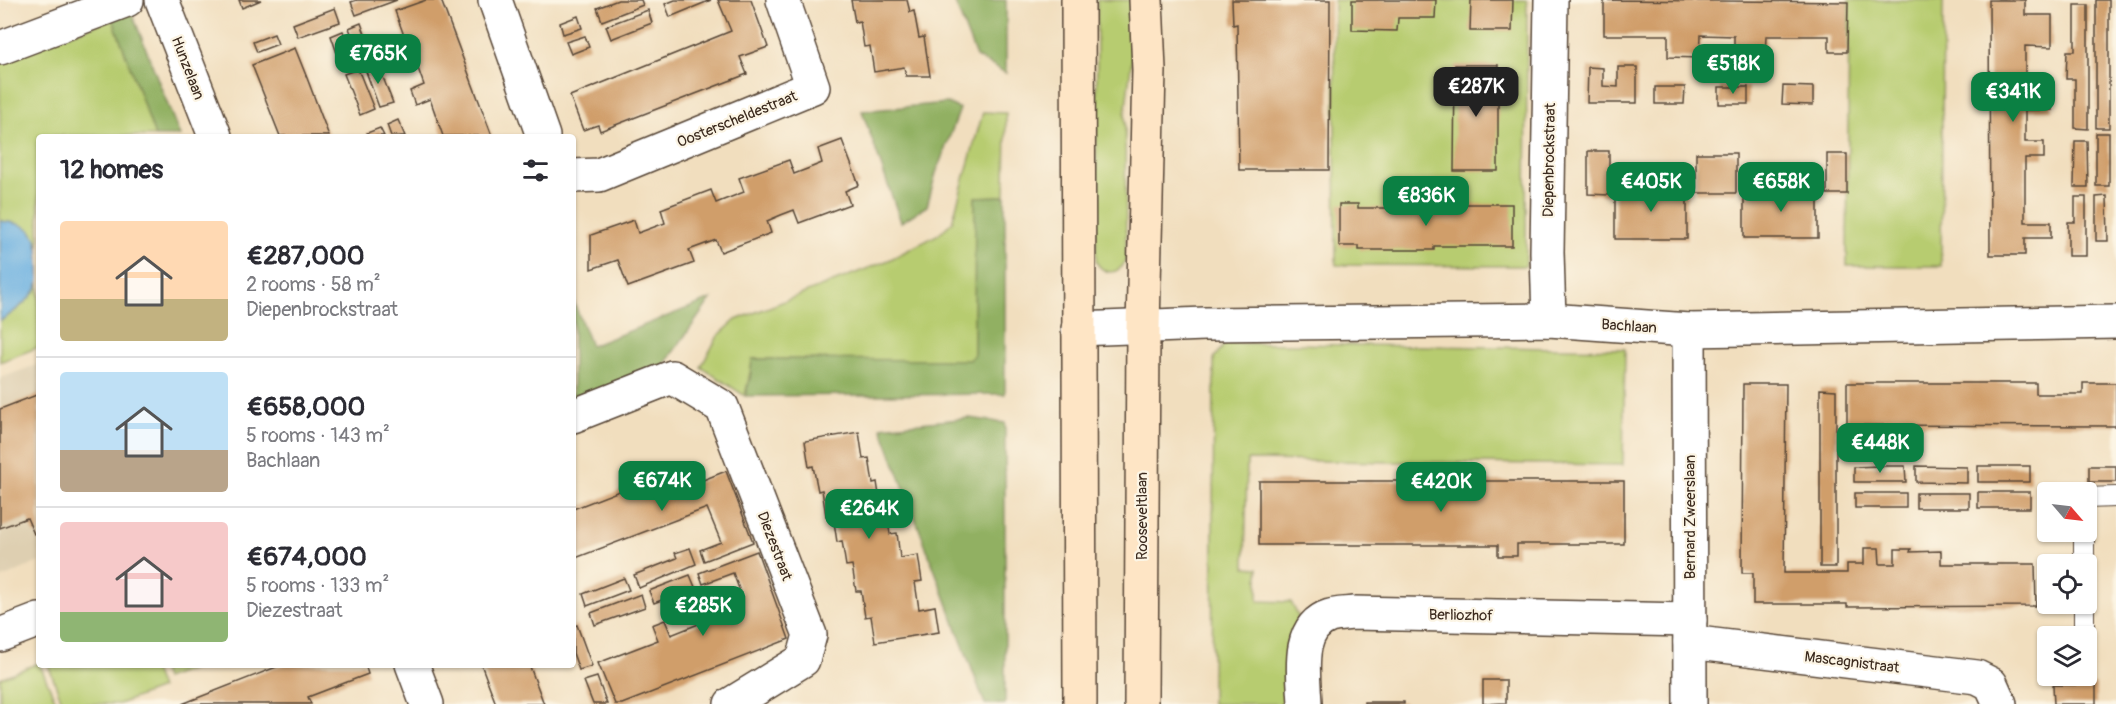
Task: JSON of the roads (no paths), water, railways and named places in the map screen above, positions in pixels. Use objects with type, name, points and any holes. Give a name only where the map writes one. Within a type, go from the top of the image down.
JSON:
[{"type":"main road","points":[[1078,0],[1080,704]]},
{"type":"main road","name":"Rooseveltlaan","points":[[1140,704],[1143,328],[1149,70],[1146,0]]},
{"type":"street","points":[[0,48],[127,0]]},
{"type":"street","name":"Hunzelaan","points":[[162,0],[214,134]]},
{"type":"street","points":[[495,0],[542,134]]},
{"type":"street","name":"Oosterscheldestraat","points":[[576,176],[599,175],[813,87],[783,0]]},
{"type":"street","name":"Diepenbrockstraat","points":[[1549,320],[1547,252],[1551,0]]},
{"type":"street","name":"Bachlaan","points":[[1143,328],[1205,324],[1549,320],[1689,330],[2116,322]]},
{"type":"street","points":[[1078,329],[1143,328]]},
{"type":"street","name":"Bernard Zweerslaan","points":[[1689,330],[1690,704]]},
{"type":"street","name":"Diezestraat","points":[[576,415],[672,377],[722,407],[810,635],[803,660],[731,704]]},
{"type":"street","name":"Berliozhof","points":[[1305,704],[1304,651],[1311,629],[1329,616],[1353,613],[1690,631]]},
{"type":"street","points":[[0,635],[36,621]]},
{"type":"street","name":"Mascagnistraat","points":[[1690,631],[1977,677],[1991,684],[2000,704]]},
{"type":"street","points":[[413,668],[426,704]]},
{"type":"lane","points":[[2097,498],[2116,497]]},
{"type":"water","points":[[0,221],[20,224],[32,232],[35,237],[36,289],[19,308],[0,321]]}]
